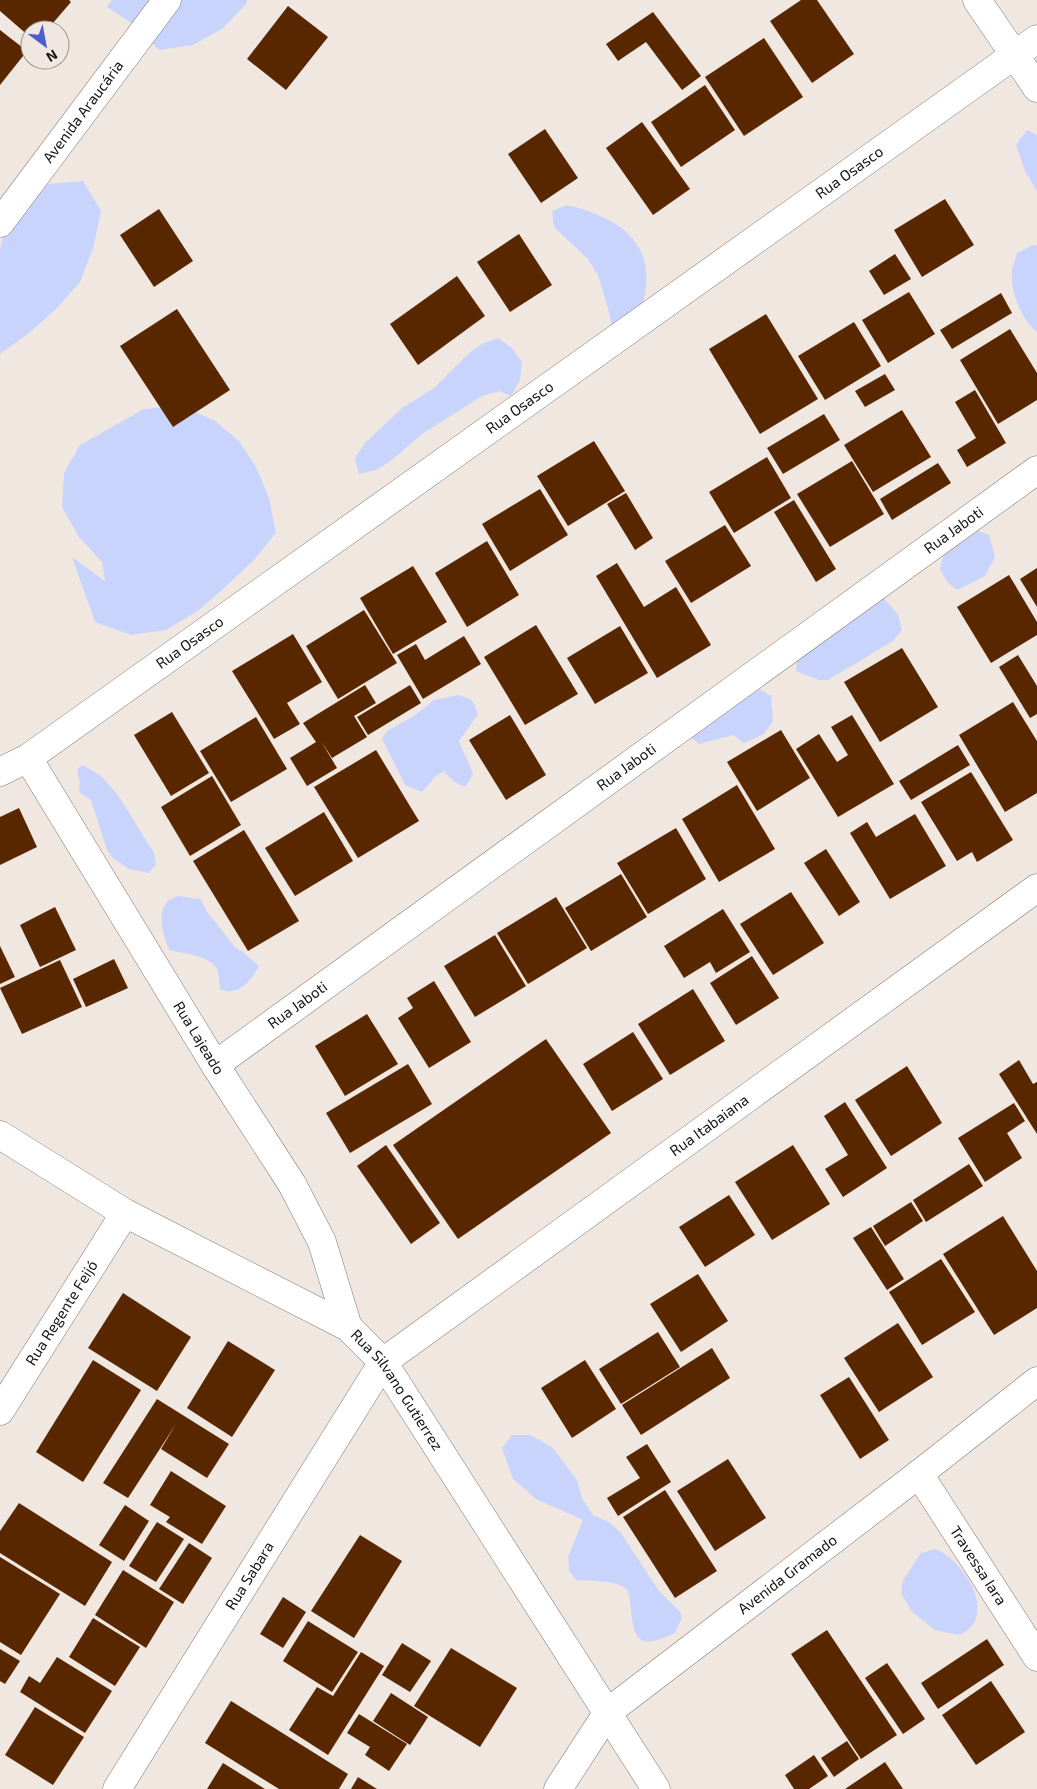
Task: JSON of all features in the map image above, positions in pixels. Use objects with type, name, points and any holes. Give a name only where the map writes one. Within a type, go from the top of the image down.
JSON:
[{"type":"street","name":"Avenida Araucária","points":[[0,223],[167,0]]},
{"type":"street","points":[[977,0],[1037,88]]},
{"type":"street","name":"Rua Osasco","points":[[0,772],[28,758],[1037,39]]},
{"type":"street","name":"Rua Jaboti","points":[[215,1065],[1037,470]]},
{"type":"street","name":"Rua Lajeado","points":[[28,758],[215,1065],[292,1184],[322,1242],[348,1327]]},
{"type":"street","name":"Rua Itabaiana","points":[[383,1362],[1037,888]]},
{"type":"street","name":"Rua Silvano Gutierrez","points":[[0,1135],[125,1213],[348,1327],[383,1362],[656,1789]]},
{"type":"street","name":"Rua Regente Feijó","points":[[0,1411],[125,1213]]},
{"type":"street","name":"Rua Sabara","points":[[118,1789],[383,1362]]},
{"type":"street","name":"Avenida Gramado","points":[[558,1789],[608,1712],[919,1474],[1037,1381]]},
{"type":"street","name":"Travessa Iara","points":[[919,1474],[1037,1656]]},
{"type":"shaded area","points":[[112,0],[247,0],[247,3],[222,29],[193,45],[159,50],[136,26],[107,7]]},
{"type":"shaded area","points":[[1027,130],[1037,135],[1037,191],[1025,171],[1016,145]]},
{"type":"shaded area","points":[[83,181],[101,211],[93,248],[80,282],[56,309],[29,333],[0,354],[0,250],[4,230],[16,199],[48,184]]},
{"type":"shaded area","points":[[567,205],[589,211],[609,220],[624,230],[636,243],[643,258],[646,275],[645,296],[638,319],[612,328],[598,275],[588,259],[554,227],[552,211]]},
{"type":"shaded area","points":[[1037,245],[1037,332],[1026,320],[1018,305],[1013,288],[1012,270],[1017,253]]},
{"type":"shaded area","points":[[498,338],[512,348],[522,362],[520,380],[511,396],[499,391],[482,396],[422,434],[392,460],[376,470],[359,474],[355,458],[365,443],[402,408],[434,388],[469,353],[482,344]]},
{"type":"shaded area","points":[[180,406],[214,420],[239,441],[256,467],[269,498],[276,533],[254,560],[199,610],[166,630],[131,635],[95,622],[72,557],[105,581],[102,562],[79,537],[62,507],[64,473],[80,445],[144,409]]},
{"type":"shaded area","points":[[974,529],[989,535],[995,557],[985,576],[957,590],[947,582],[940,569],[944,552]]},
{"type":"shaded area","points":[[884,598],[898,615],[902,630],[893,641],[828,680],[819,680],[796,671],[798,651],[863,607]]},
{"type":"shaded area","points":[[753,685],[771,696],[773,721],[764,734],[744,743],[733,735],[699,744],[690,736]]},
{"type":"shaded area","points":[[459,695],[472,700],[478,714],[459,741],[473,775],[466,786],[451,779],[444,771],[437,775],[422,792],[405,785],[382,739],[387,731],[414,716],[434,700]]},
{"type":"shaded area","points":[[83,765],[101,776],[118,795],[154,853],[156,865],[148,873],[129,869],[113,858],[107,850],[91,800],[79,792],[80,783],[77,769]]},
{"type":"shaded area","points":[[178,896],[200,899],[208,913],[235,947],[259,966],[243,986],[232,991],[220,989],[218,971],[209,961],[169,950],[162,926],[162,913],[167,902]]},
{"type":"shaded area","points":[[512,1435],[530,1435],[552,1447],[577,1480],[582,1498],[593,1515],[609,1522],[621,1533],[659,1591],[680,1612],[682,1618],[675,1633],[662,1639],[644,1641],[635,1633],[629,1594],[625,1588],[608,1582],[576,1580],[569,1570],[568,1557],[583,1520],[536,1499],[513,1479],[502,1448]]},
{"type":"shaded area","points":[[935,1549],[945,1554],[964,1573],[976,1597],[978,1609],[975,1620],[967,1631],[958,1635],[935,1630],[912,1612],[901,1593],[903,1580],[921,1553]]},
{"type":"building","points":[[0,0],[69,0],[71,2],[56,20],[20,20],[20,28],[0,11]]},
{"type":"building","points":[[801,0],[817,0],[854,54],[812,83],[770,21]]},
{"type":"building","points":[[288,6],[328,37],[286,90],[247,59]]},
{"type":"building","points":[[653,12],[701,76],[682,90],[646,42],[618,61],[606,44]]},
{"type":"building","points":[[0,30],[20,46],[20,60],[0,85]]},
{"type":"building","points":[[764,38],[803,97],[744,136],[705,77]]},
{"type":"building","points":[[705,85],[735,130],[681,167],[651,122]]},
{"type":"building","points":[[642,122],[690,189],[653,215],[606,148]]},
{"type":"building","points":[[545,129],[578,178],[541,203],[508,154]]},
{"type":"building","points":[[945,199],[974,245],[922,277],[894,230]]},
{"type":"building","points":[[159,209],[193,261],[154,287],[120,235]]},
{"type":"building","points":[[519,234],[552,285],[510,312],[477,262]]},
{"type":"building","points":[[895,254],[911,279],[884,295],[869,271]]},
{"type":"building","points":[[457,276],[485,316],[418,365],[390,324]]},
{"type":"building","points":[[909,292],[935,334],[888,363],[862,320]]},
{"type":"building","points":[[1001,293],[1012,313],[952,349],[940,330]]},
{"type":"building","points":[[177,309],[230,390],[173,427],[120,346]]},
{"type":"building","points":[[766,314],[818,399],[760,434],[709,349]]},
{"type":"building","points":[[854,322],[881,366],[825,400],[798,356]]},
{"type":"building","points":[[1010,329],[1037,373],[1037,400],[998,424],[960,360]]},
{"type":"building","points":[[885,374],[895,390],[865,407],[855,391]]},
{"type":"building","points":[[975,390],[1006,443],[967,467],[957,450],[976,438],[955,402]]},
{"type":"building","points":[[902,410],[931,457],[873,492],[844,445]]},
{"type":"building","points":[[824,414],[840,440],[783,474],[767,448]]},
{"type":"building","points":[[594,441],[625,491],[568,526],[537,476]]},
{"type":"building","points":[[767,457],[791,498],[734,533],[709,492]]},
{"type":"building","points":[[852,461],[884,514],[830,547],[797,494]]},
{"type":"building","points":[[938,463],[951,483],[892,520],[880,499]]},
{"type":"building","points":[[540,489],[568,535],[510,571],[482,524]]},
{"type":"building","points":[[626,493],[653,538],[635,550],[607,504]]},
{"type":"building","points":[[794,500],[836,569],[816,582],[774,512]]},
{"type":"building","points":[[725,525],[751,566],[691,603],[665,561]]},
{"type":"building","points":[[487,541],[519,595],[467,627],[435,573]]},
{"type":"building","points":[[617,563],[644,607],[676,587],[711,645],[657,678],[596,576]]},
{"type":"building","points":[[413,566],[447,622],[393,654],[360,598]]},
{"type":"building","points":[[1037,568],[1037,607],[1020,579]]},
{"type":"building","points":[[1009,575],[1037,622],[1037,635],[991,663],[957,607]]},
{"type":"building","points":[[364,610],[397,663],[338,699],[306,646]]},
{"type":"building","points":[[536,625],[578,694],[525,725],[484,657]]},
{"type":"building","points":[[620,626],[648,673],[595,704],[567,658]]},
{"type":"building","points":[[293,634],[322,682],[287,703],[300,724],[274,739],[232,671]]},
{"type":"building","points":[[464,636],[481,664],[423,699],[397,655],[416,644],[425,660]]},
{"type":"building","points":[[902,648],[938,707],[880,742],[844,682]]},
{"type":"building","points":[[1018,655],[1037,686],[1037,714],[1030,718],[999,667]]},
{"type":"building","points":[[365,685],[376,703],[354,716],[367,737],[332,758],[321,741],[337,768],[307,786],[290,758],[316,742],[303,723]]},
{"type":"building","points":[[410,685],[421,703],[368,735],[357,717]]},
{"type":"building","points":[[1013,702],[1037,741],[1037,793],[1005,812],[959,735]]},
{"type":"building","points":[[172,712],[209,773],[171,796],[134,735]]},
{"type":"building","points":[[510,715],[546,775],[506,800],[469,740]]},
{"type":"building","points":[[852,715],[894,784],[838,817],[796,749],[819,734],[837,762],[848,755],[831,727]]},
{"type":"building","points":[[256,717],[287,769],[231,802],[200,751]]},
{"type":"building","points":[[781,730],[810,778],[757,811],[727,762]]},
{"type":"building","points":[[958,745],[970,765],[911,800],[899,781]]},
{"type":"building","points":[[376,750],[419,821],[358,858],[314,787]]},
{"type":"building","points":[[971,772],[1013,840],[977,862],[972,852],[957,861],[921,802]]},
{"type":"building","points":[[212,776],[241,825],[190,856],[161,807]]},
{"type":"building","points":[[737,785],[775,849],[719,882],[682,819]]},
{"type":"building","points":[[19,808],[37,847],[0,865],[0,817]]},
{"type":"building","points":[[324,812],[353,861],[295,896],[265,848]]},
{"type":"building","points":[[915,814],[946,866],[890,899],[850,833],[867,822],[876,837]]},
{"type":"building","points":[[676,828],[706,879],[648,914],[617,863]]},
{"type":"building","points":[[244,830],[299,921],[248,951],[193,861]]},
{"type":"building","points":[[826,849],[860,902],[839,916],[804,863]]},
{"type":"building","points":[[621,874],[647,917],[591,951],[565,908]]},
{"type":"building","points":[[791,892],[824,943],[773,975],[740,924]]},
{"type":"building","points":[[556,897],[587,948],[528,984],[497,933]]},
{"type":"building","points":[[55,907],[76,950],[40,967],[20,925]]},
{"type":"building","points":[[723,909],[750,952],[716,973],[710,962],[684,978],[664,946]]},
{"type":"building","points":[[495,935],[526,986],[475,1017],[444,966]]},
{"type":"building","points":[[0,946],[15,977],[0,984]]},
{"type":"building","points":[[752,956],[779,998],[736,1025],[710,983]]},
{"type":"building","points":[[114,959],[128,988],[86,1007],[73,979]]},
{"type":"building","points":[[60,960],[82,1007],[22,1034],[0,988]]},
{"type":"building","points":[[434,981],[471,1042],[429,1068],[398,1018],[413,1008],[407,998]]},
{"type":"building","points":[[693,989],[725,1041],[670,1075],[638,1024]]},
{"type":"building","points":[[367,1014],[398,1064],[345,1096],[315,1046]]},
{"type":"building","points":[[633,1032],[663,1079],[612,1111],[583,1064]]},
{"type":"building","points":[[546,1039],[611,1133],[458,1239],[393,1145]]},
{"type":"building","points":[[1019,1060],[1033,1084],[1037,1082],[1037,1134],[999,1074]]},
{"type":"building","points":[[408,1064],[432,1104],[350,1153],[326,1113]]},
{"type":"building","points":[[907,1066],[942,1123],[891,1156],[855,1100]]},
{"type":"building","points":[[845,1102],[887,1168],[843,1197],[825,1169],[848,1155],[824,1116]]},
{"type":"building","points":[[1014,1103],[1025,1121],[1007,1133],[1022,1158],[985,1182],[958,1138]]},
{"type":"building","points":[[386,1145],[440,1223],[411,1244],[357,1166]]},
{"type":"building","points":[[793,1145],[830,1204],[772,1240],[735,1182]]},
{"type":"building","points":[[969,1164],[983,1186],[926,1222],[913,1200]]},
{"type":"building","points":[[729,1195],[755,1235],[705,1267],[679,1227]]},
{"type":"building","points":[[911,1202],[923,1221],[885,1246],[873,1226]]},
{"type":"building","points":[[1003,1216],[1037,1271],[1037,1308],[994,1335],[943,1254]]},
{"type":"building","points":[[871,1227],[904,1279],[887,1290],[853,1238]]},
{"type":"building","points":[[941,1259],[975,1312],[922,1345],[889,1292]]},
{"type":"building","points":[[698,1274],[728,1321],[681,1352],[650,1304]]},
{"type":"building","points":[[123,1293],[191,1337],[157,1391],[88,1348]]},
{"type":"building","points":[[898,1323],[933,1377],[879,1412],[844,1358]]},
{"type":"building","points":[[658,1332],[680,1367],[621,1404],[599,1369]]},
{"type":"building","points":[[228,1341],[275,1370],[232,1437],[187,1408]]},
{"type":"building","points":[[712,1348],[730,1378],[641,1435],[622,1405]]},
{"type":"building","points":[[93,1360],[141,1390],[83,1482],[36,1452]]},
{"type":"building","points":[[585,1360],[616,1409],[572,1438],[541,1388]]},
{"type":"building","points":[[849,1377],[889,1440],[860,1459],[820,1395]]},
{"type":"building","points":[[157,1399],[229,1444],[207,1478],[161,1449],[176,1424],[128,1498],[103,1483]]},
{"type":"building","points":[[647,1444],[671,1482],[618,1516],[607,1498],[640,1478],[626,1457]]},
{"type":"building","points":[[728,1459],[766,1518],[715,1551],[677,1491]]},
{"type":"building","points":[[171,1471],[226,1506],[202,1544],[166,1522],[170,1517],[150,1505]]},
{"type":"building","points":[[665,1490],[717,1571],[675,1598],[623,1517]]},
{"type":"building","points":[[19,1503],[112,1562],[85,1606],[0,1553],[0,1531]]},
{"type":"building","points":[[125,1505],[149,1521],[124,1561],[99,1545]]},
{"type":"building","points":[[157,1522],[184,1539],[156,1582],[129,1566]]},
{"type":"building","points":[[360,1535],[402,1561],[354,1638],[311,1611]]},
{"type":"building","points":[[189,1543],[212,1558],[183,1604],[159,1589]]},
{"type":"building","points":[[0,1557],[60,1594],[21,1655],[0,1642]]},
{"type":"building","points":[[123,1570],[174,1602],[146,1648],[95,1615]]},
{"type":"building","points":[[283,1597],[306,1612],[283,1648],[260,1634]]},
{"type":"building","points":[[93,1618],[140,1647],[115,1686],[69,1657]]},
{"type":"building","points":[[308,1621],[358,1652],[332,1692],[283,1661]]},
{"type":"building","points":[[827,1630],[897,1735],[861,1759],[791,1654]]},
{"type":"building","points":[[987,1639],[1004,1665],[938,1709],[921,1683]]},
{"type":"building","points":[[402,1643],[431,1661],[410,1692],[382,1675]]},
{"type":"building","points":[[451,1648],[517,1688],[480,1747],[414,1706]]},
{"type":"building","points":[[0,1649],[20,1661],[5,1684],[0,1681]]},
{"type":"building","points":[[361,1652],[384,1666],[328,1755],[289,1730],[317,1687],[333,1696]]},
{"type":"building","points":[[57,1657],[112,1691],[85,1733],[20,1692],[29,1676],[40,1683]]},
{"type":"building","points":[[887,1663],[925,1719],[903,1734],[865,1678]]},
{"type":"building","points":[[991,1681],[1025,1732],[976,1765],[942,1715]]},
{"type":"building","points":[[391,1693],[428,1717],[410,1745],[373,1721]]},
{"type":"building","points":[[231,1701],[348,1774],[339,1789],[279,1789],[205,1743]]},
{"type":"building","points":[[35,1707],[84,1737],[53,1785],[5,1755]]},
{"type":"building","points":[[359,1714],[407,1744],[389,1771],[365,1755],[370,1747],[347,1733]]},
{"type":"building","points":[[847,1741],[859,1759],[834,1777],[821,1758]]},
{"type":"building","points":[[814,1755],[828,1776],[809,1789],[794,1789],[785,1775]]},
{"type":"building","points":[[885,1762],[903,1789],[845,1789]]},
{"type":"building","points":[[223,1763],[265,1789],[207,1789]]},
{"type":"building","points":[[358,1777],[377,1789],[351,1789]]}]
